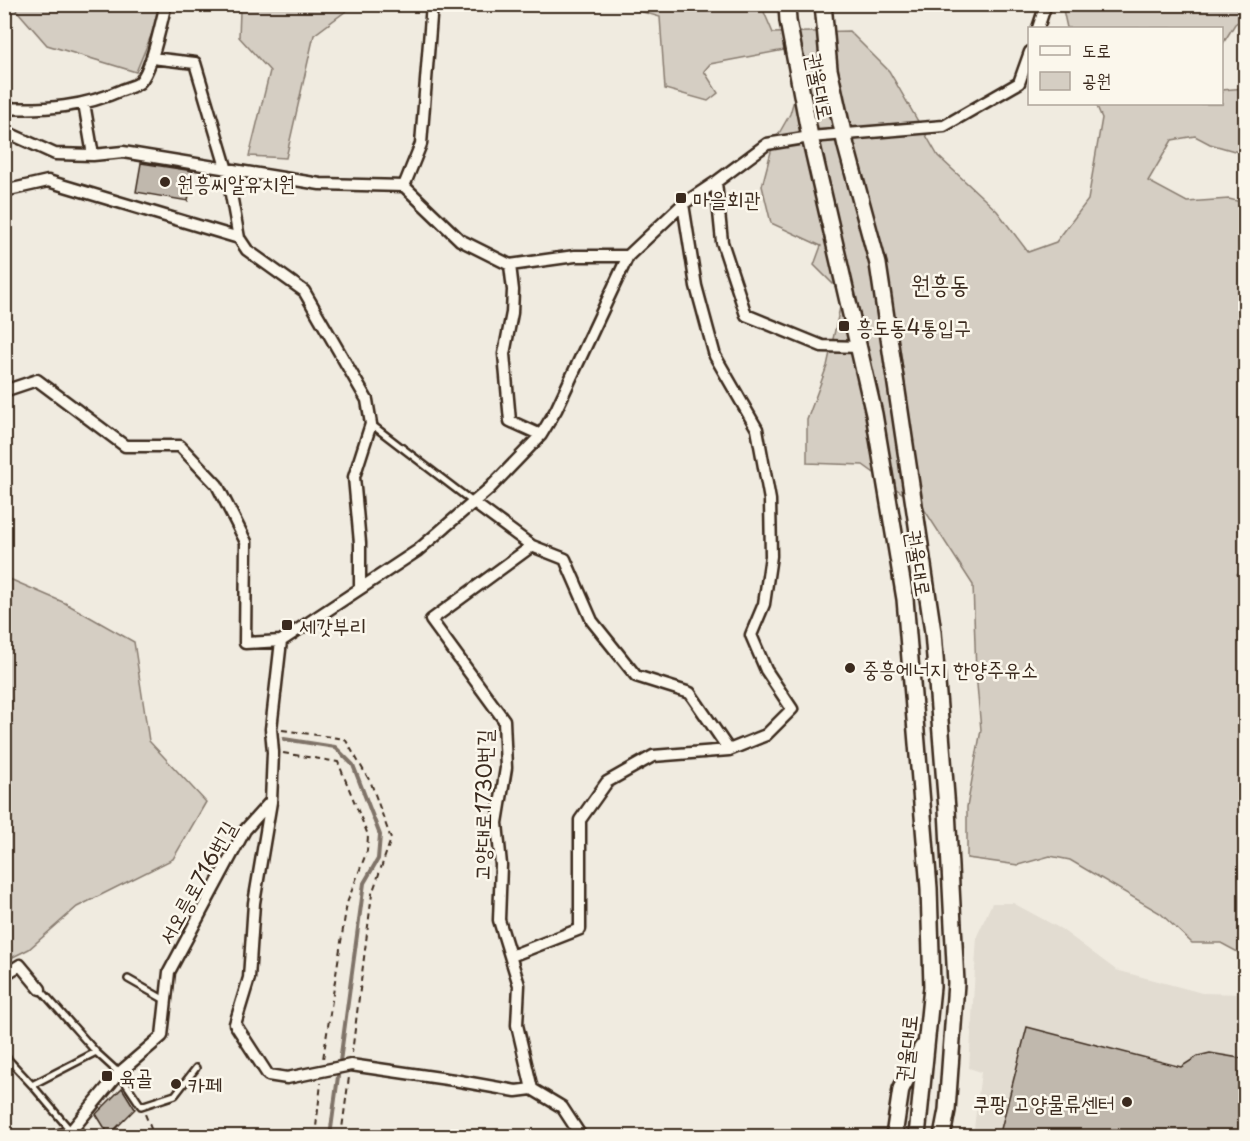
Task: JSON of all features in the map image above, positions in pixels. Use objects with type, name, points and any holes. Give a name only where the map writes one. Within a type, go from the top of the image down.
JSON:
[{"type":"main road","name":"권율대로","points":[[787,4],[788,21],[810,137],[874,414],[905,599],[929,888],[932,987],[917,1137]]},
{"type":"main road","name":"권율대로","points":[[823,4],[829,69],[843,134],[878,264],[933,632],[947,809],[956,983],[947,1110],[942,1137]]},
{"type":"main road","points":[[894,1137],[901,1089],[927,1040]]},
{"type":"street","points":[[4,108],[41,110],[84,103],[109,96],[139,83],[152,58],[166,4]]},
{"type":"street","points":[[405,186],[421,144],[432,4]]},
{"type":"street","points":[[1038,27],[1046,4]]},
{"type":"street","points":[[4,391],[37,380],[126,446],[180,447],[217,485],[246,542],[245,643],[282,641],[417,551],[474,503],[541,435],[556,410],[628,256],[683,204],[767,144],[810,137],[944,126],[1019,83],[1028,55]]},
{"type":"street","points":[[152,58],[195,63],[226,167],[238,238],[247,250],[304,291],[367,400],[371,424],[354,477],[360,543],[360,587]]},
{"type":"street","points":[[84,103],[93,155]]},
{"type":"street","points":[[4,131],[55,154],[93,155],[123,152],[320,184],[405,186],[460,240],[510,266],[575,256],[628,256]]},
{"type":"street","points":[[4,191],[48,181],[238,238]]},
{"type":"street","points":[[716,182],[722,242],[746,315],[822,346],[860,347]]},
{"type":"street","points":[[511,956],[580,929],[580,820],[607,782],[653,756],[729,750],[766,735],[792,709],[766,670],[751,635],[764,604],[771,556],[770,500],[757,429],[715,357],[696,286],[683,204]]},
{"type":"street","points":[[510,266],[513,290],[512,313],[504,354],[510,421],[541,435]]},
{"type":"street","points":[[474,503],[532,546],[565,559],[592,621],[636,676],[690,693],[729,750]]},
{"type":"street","name":"고양대로1730번길","points":[[532,546],[431,620],[504,720],[506,768],[497,823],[501,864],[499,920],[519,986],[517,1025],[532,1089]]},
{"type":"street","points":[[271,802],[273,752],[271,729],[282,641]]},
{"type":"street","name":"서오릉로716번길","points":[[56,1137],[71,1131],[119,1073],[162,1036],[169,972],[245,830],[271,802]]},
{"type":"street","name":"서오릉로716번길","points":[[271,802],[254,903],[249,978],[235,1024],[268,1075],[287,1078],[327,1070]]},
{"type":"street","points":[[4,975],[20,965],[40,989]]},
{"type":"street","points":[[327,1070],[348,1066],[516,1091],[532,1089],[562,1107],[581,1137]]},
{"type":"lane","points":[[371,424],[474,503]]},
{"type":"lane","points":[[128,979],[166,1000]]},
{"type":"lane","points":[[40,989],[96,1052],[119,1073],[141,1106],[175,1095],[196,1068]]},
{"type":"lane","points":[[32,1084],[96,1052]]},
{"type":"lane","points":[[4,1055],[32,1084],[71,1131]]},
{"type":"path","points":[[271,729],[345,739],[371,783],[391,839],[372,894],[348,1066],[341,1137]]},
{"type":"path","points":[[273,752],[338,762],[368,835],[367,851],[347,903],[327,1070],[315,1137]]},
{"type":"path","points":[[141,1106],[154,1137]]},
{"type":"shaded area","points":[[992,903],[1013,903],[1061,929],[1116,970],[1202,993],[1245,994],[1245,1136],[973,1136],[981,1072],[969,1068],[977,936]]},
{"type":"green space","points":[[12,5],[173,5],[160,14],[136,72],[47,45]]},
{"type":"green space","points":[[231,5],[354,5],[314,35],[286,158],[249,156],[270,71],[239,37],[240,11]]},
{"type":"green space","points":[[619,5],[761,5],[773,33],[849,31],[889,71],[938,156],[997,211],[1028,252],[1056,242],[1088,200],[1102,118],[1096,105],[1223,105],[1223,90],[1245,88],[1245,154],[1210,144],[1195,136],[1172,140],[1148,181],[1187,202],[1229,199],[1245,203],[1246,566],[1237,574],[1246,586],[1245,956],[1221,943],[1192,943],[1160,913],[1070,860],[1050,856],[1018,865],[967,858],[967,807],[981,730],[976,673],[973,585],[924,509],[863,465],[807,463],[807,420],[827,366],[843,294],[814,265],[821,246],[771,223],[762,186],[773,144],[790,114],[801,76],[796,59],[784,50],[710,64],[704,71],[718,93],[708,101],[665,89],[660,17]]},
{"type":"green space","points":[[1062,5],[1245,5],[1245,17],[1235,24],[1223,43],[1223,27],[1067,27]]},
{"type":"green space","points":[[5,577],[65,603],[134,642],[149,741],[206,802],[173,859],[77,907],[29,949],[5,961]]},
{"type":"building","name":"원흥씨알유치원","points":[[141,163],[193,171],[188,201],[136,192]]},
{"type":"building","name":"쿠팡 고양물류센터","points":[[1027,1027],[1181,1067],[1198,1056],[1210,1053],[1245,1059],[1245,1137],[999,1137]]},
{"type":"building","points":[[122,1088],[135,1109],[109,1135],[96,1114]]},
{"type":"waterway","points":[[284,739],[335,747],[353,765],[380,835],[378,859],[364,883],[330,1136]]},
{"type":"place","name":"원흥씨알유치원","points":[[165,182]]},
{"type":"place","name":"마을회관","points":[[681,198]]},
{"type":"place","name":"흥도동4통입구","points":[[844,326]]},
{"type":"place","name":"세갓부리","points":[[287,625]]},
{"type":"place","name":"중흥에너지 한양주유소","points":[[850,668]]},
{"type":"place","name":"육골","points":[[107,1076]]},
{"type":"place","name":"카페","points":[[176,1084]]},
{"type":"place","name":"쿠팡 고양물류센터","points":[[1127,1102]]},
{"type":"district","name":"원흥동","points":[[940,283]]}]
